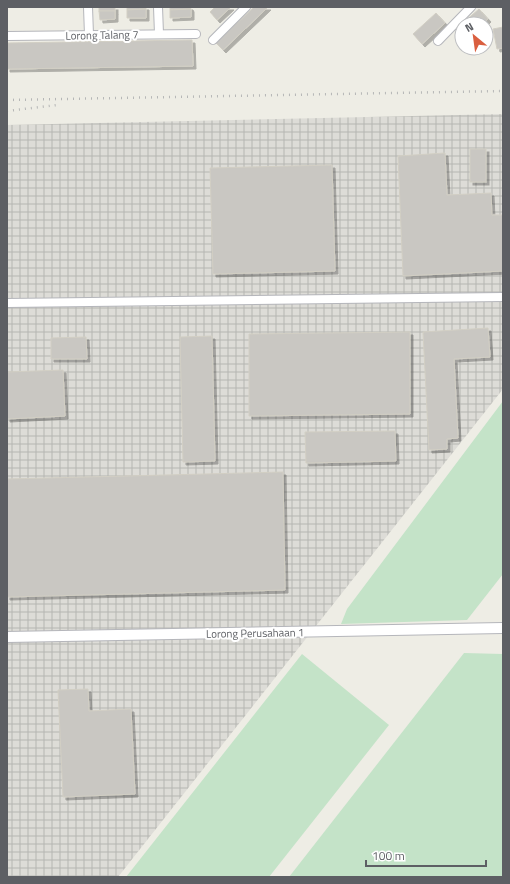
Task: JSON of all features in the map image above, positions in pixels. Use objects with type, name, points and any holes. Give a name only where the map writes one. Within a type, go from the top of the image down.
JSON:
[{"type":"street","points":[[88,7],[89,35]]},
{"type":"street","points":[[158,7],[159,34]]},
{"type":"street","points":[[213,40],[246,7]]},
{"type":"street","points":[[438,41],[471,7]]},
{"type":"street","name":"Lorong Talang 7","points":[[7,36],[196,34]]},
{"type":"street","points":[[7,303],[503,297]]},
{"type":"street","name":"Lorong Perusahaan 1","points":[[7,637],[503,628]]},
{"type":"shaded area","points":[[503,114],[503,389],[118,877],[7,877],[7,125]]},
{"type":"green space","points":[[503,401],[503,574],[467,620],[341,624],[347,609]]},
{"type":"green space","points":[[464,653],[503,654],[503,877],[289,877]]},
{"type":"green space","points":[[302,654],[389,725],[269,877],[126,877]]},
{"type":"building","points":[[99,7],[115,7],[115,11],[99,11]]},
{"type":"building","points":[[127,7],[146,7],[146,9],[127,10]]},
{"type":"building","points":[[170,7],[190,7],[191,9],[170,10]]},
{"type":"building","points":[[215,7],[231,7],[217,20],[210,12]]},
{"type":"building","points":[[254,7],[268,7],[223,50],[216,43]]},
{"type":"building","points":[[146,9],[146,18],[127,18],[127,10]]},
{"type":"building","points":[[191,9],[191,17],[170,18],[170,10]]},
{"type":"building","points":[[479,9],[485,16],[471,16]]},
{"type":"building","points":[[99,11],[115,11],[115,19],[100,20]]},
{"type":"building","points":[[436,13],[445,23],[422,44],[413,34]]},
{"type":"building","points":[[503,27],[503,48],[497,49],[494,29]]},
{"type":"building","points":[[192,40],[193,66],[7,69],[7,43]]},
{"type":"building","points":[[470,149],[486,149],[486,182],[470,182]]},
{"type":"building","points":[[445,153],[447,195],[491,193],[492,215],[503,215],[503,271],[403,276],[398,156]]},
{"type":"building","points":[[332,165],[335,271],[213,274],[210,168]]},
{"type":"building","points":[[488,328],[490,357],[454,359],[458,438],[447,439],[447,449],[429,450],[423,332]]},
{"type":"building","points":[[410,332],[410,414],[249,416],[249,334]]},
{"type":"building","points":[[212,336],[215,461],[183,462],[180,337]]},
{"type":"building","points":[[86,337],[87,359],[51,359],[51,338]]},
{"type":"building","points":[[63,370],[65,416],[7,419],[7,372]]},
{"type":"building","points":[[395,431],[396,461],[306,463],[305,432]]},
{"type":"building","points":[[283,472],[285,590],[7,597],[7,479]]},
{"type":"building","points":[[88,689],[89,711],[131,709],[135,794],[63,797],[58,690]]},
{"type":"railway","points":[[7,100],[503,91]]},
{"type":"railway","points":[[7,111],[57,105]]}]
